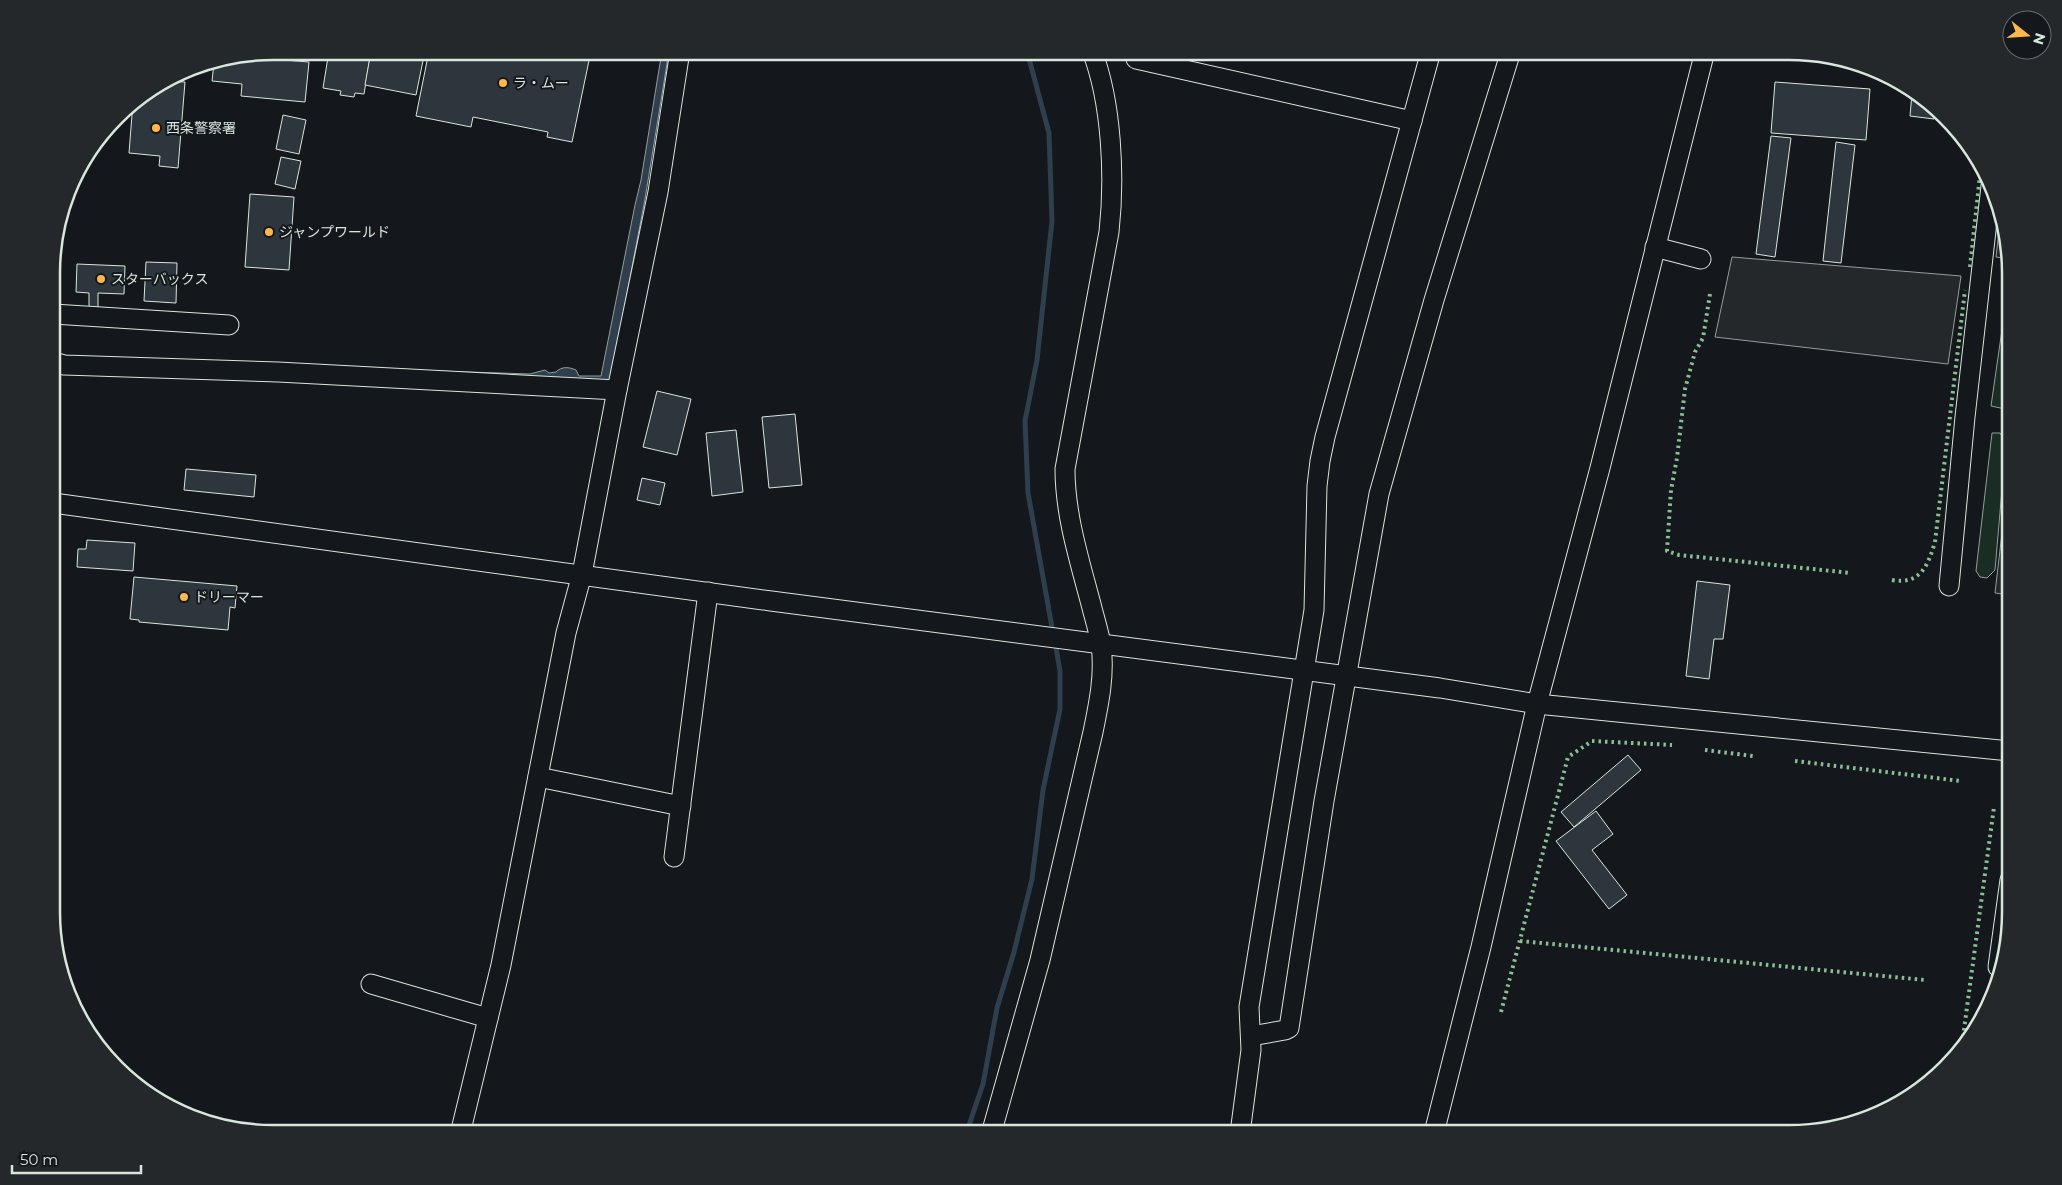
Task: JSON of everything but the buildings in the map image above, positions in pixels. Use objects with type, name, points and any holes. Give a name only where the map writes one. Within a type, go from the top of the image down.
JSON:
[{"type":"street","points":[[462,1125],[501,965],[566,633],[582,574],[617,390],[658,192],[679,60]]},
{"type":"street","points":[[994,1125],[1040,960],[1093,732],[1102,675],[1101,645],[1070,520],[1065,485],[1065,469],[1111,209],[1110,161],[1105,97],[1095,60]]},
{"type":"street","points":[[1140,60],[1412,121]]},
{"type":"street","points":[[1241,1125],[1250,1067],[1251,1036],[1249,1007],[1314,610],[1320,461],[1429,60]]},
{"type":"street","points":[[1251,1036],[1289,1028],[1324,801],[1379,494],[1434,300],[1508,60]]},
{"type":"street","points":[[1436,1125],[1481,947],[1537,704],[1600,468],[1703,60]]},
{"type":"street","points":[[1949,586],[1965,417],[1989,200]]},
{"type":"street","points":[[1655,247],[1701,259]]},
{"type":"street","points":[[60,314],[230,325]]},
{"type":"street","points":[[60,364],[278,372],[617,390]]},
{"type":"street","points":[[60,503],[1101,645],[1440,688],[1537,704],[2002,750]]},
{"type":"street","points":[[674,857],[708,592]]},
{"type":"street","points":[[538,777],[681,806]]},
{"type":"street","points":[[371,984],[488,1018]]},
{"type":"green space","points":[[2002,330],[2002,408],[1991,406]]},
{"type":"green space","points":[[1992,433],[2000,433],[2002,436],[2002,489],[1995,570],[1987,578],[1980,577],[1976,571]]},
{"type":"shaded area","points":[[1999,235],[2002,258],[1996,257]]},
{"type":"shaded area","points":[[1732,257],[1961,276],[1948,364],[1715,337]]},
{"type":"shaded area","points":[[2002,533],[2002,594],[1995,593]]},
{"type":"water","points":[[661,60],[668,60],[645,199],[610,383],[347,368],[530,374],[545,370],[549,373],[556,372],[561,369],[571,368],[576,370],[579,376],[601,376],[641,180]]},
{"type":"waterway","points":[[1029,60],[1049,133],[1052,221],[1037,360],[1025,421],[1028,493],[1053,633]]},
{"type":"waterway","points":[[969,1125],[983,1084],[997,1008],[1014,952],[1032,879],[1043,790],[1060,709],[1060,671],[1055,642]]},
{"type":"hedge","points":[[1970,267],[1980,178]]},
{"type":"hedge","points":[[1892,580],[1902,581],[1910,579],[1922,572],[1935,542],[1965,290]]},
{"type":"hedge","points":[[1710,294],[1703,338],[1695,352],[1685,389],[1677,458],[1671,490],[1667,551],[1679,555],[1851,573]]},
{"type":"hedge","points":[[1501,1012],[1568,757],[1592,741],[1672,745]]},
{"type":"hedge","points":[[1705,750],[1753,756]]},
{"type":"hedge","points":[[1795,761],[1961,781]]},
{"type":"hedge","points":[[1963,1034],[1994,807]]},
{"type":"hedge","points":[[1520,941],[1925,980]]},
{"type":"place","name":"ラ・ムー","points":[[503,83]]},
{"type":"place","name":"西条警察署","points":[[156,128]]},
{"type":"place","name":"ジャンプワールド","points":[[269,232]]},
{"type":"place","name":"スターバックス","points":[[101,279]]},
{"type":"place","name":"ドリーマー","points":[[184,597]]}]
